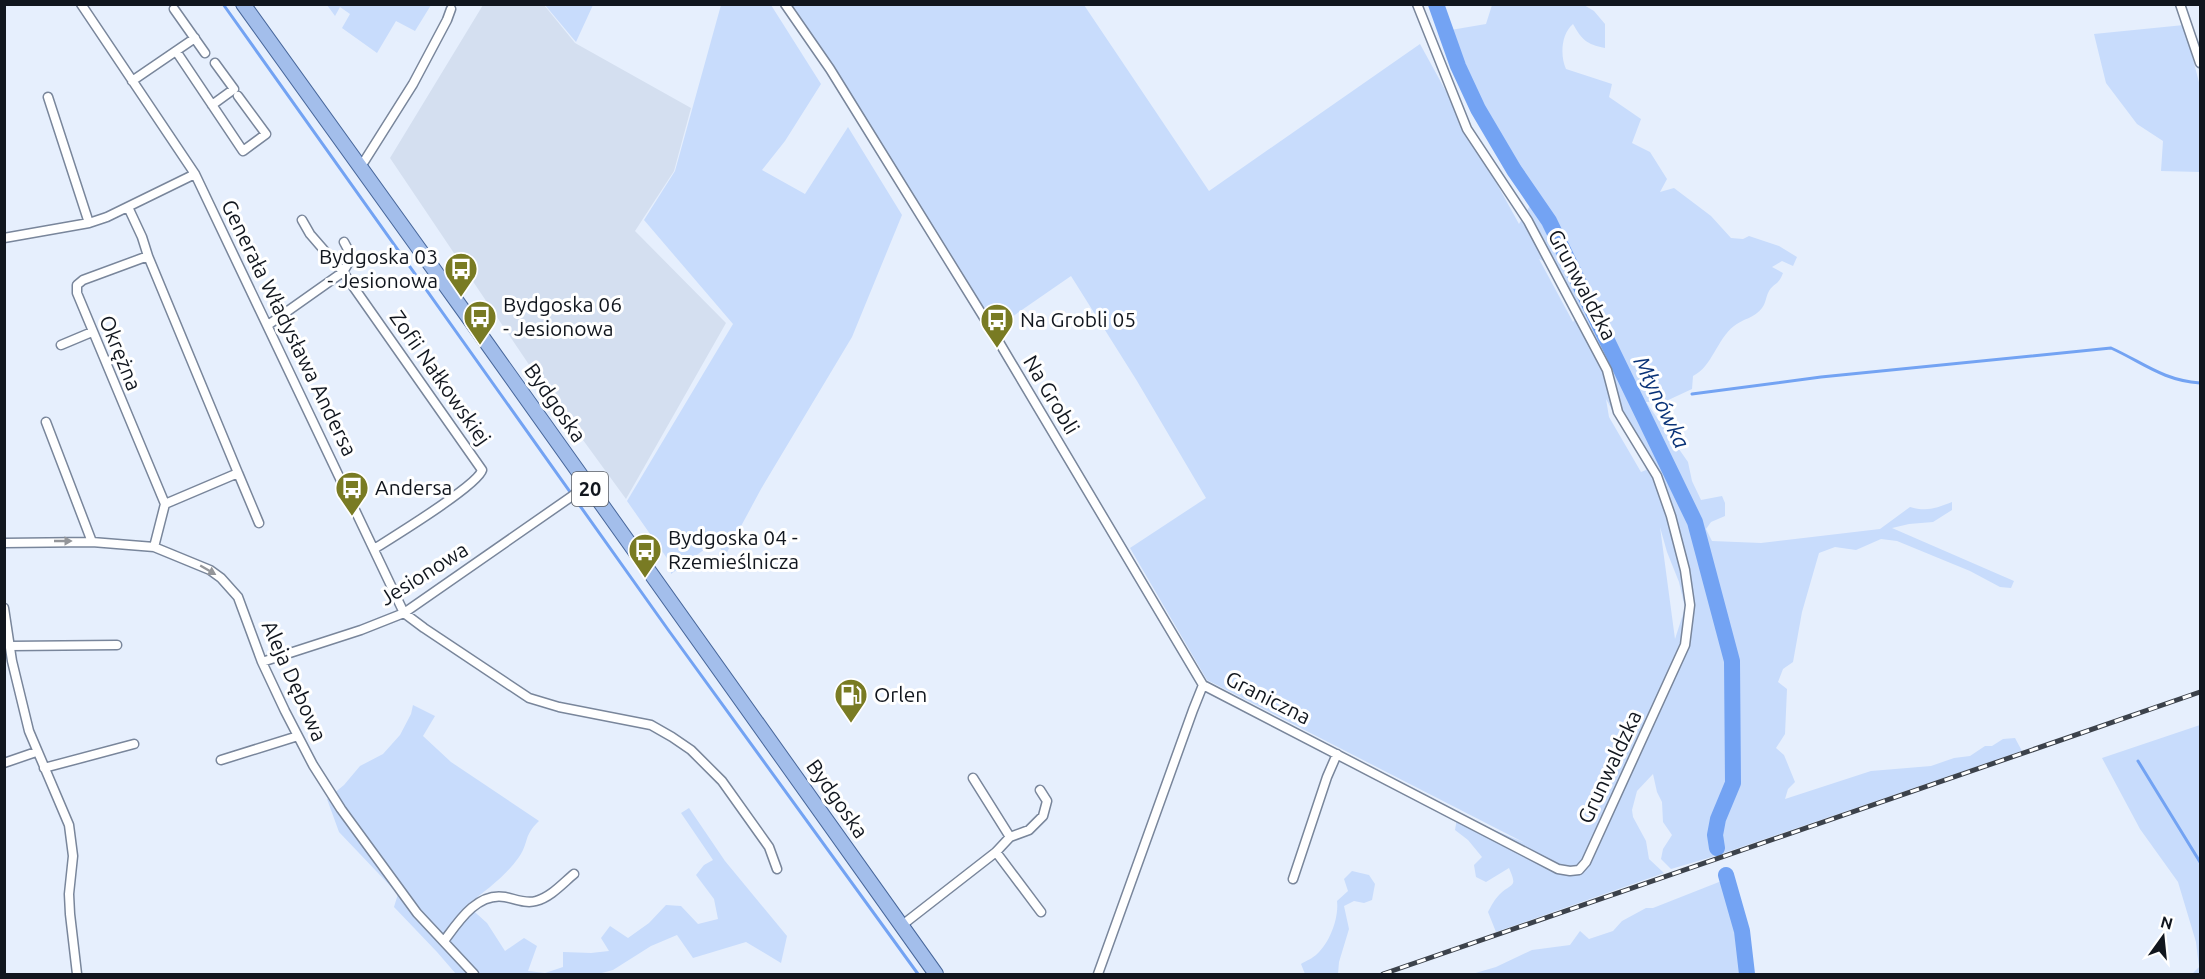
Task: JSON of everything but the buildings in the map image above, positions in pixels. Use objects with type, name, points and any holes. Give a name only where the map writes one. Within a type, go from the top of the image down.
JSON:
[{"type":"main road","name":"Bydgoska","points":[[243,4],[936,975]]},
{"type":"street","name":"Generała Władysława Andersa","points":[[81,4],[195,174],[404,612],[424,628],[529,698],[559,707],[651,725],[691,750],[722,782],[769,847],[777,869]]},
{"type":"street","name":"Na Grobli","points":[[785,4],[830,69],[996,337],[1203,686]]},
{"type":"street","name":"Grunwaldzka","points":[[1417,4],[1467,129],[1528,221],[1607,370],[1618,412],[1657,476],[1671,516],[1685,570],[1690,605],[1685,645],[1586,862],[1579,870],[1558,869]]},
{"type":"street","points":[[2180,4],[2200,63]]},
{"type":"street","points":[[174,9],[205,53]]},
{"type":"street","points":[[360,168],[413,84],[452,9]]},
{"type":"street","points":[[132,81],[195,38]]},
{"type":"street","points":[[176,51],[243,151],[266,134],[238,96]]},
{"type":"street","points":[[212,105],[234,89],[216,63]]},
{"type":"street","points":[[48,97],[89,223]]},
{"type":"street","points":[[4,238],[89,223],[128,207],[195,174]]},
{"type":"street","points":[[128,207],[259,523]]},
{"type":"street","points":[[302,220],[310,234],[343,272]]},
{"type":"street","points":[[268,325],[343,272],[352,257],[344,242]]},
{"type":"street","name":"Okrężna","points":[[148,256],[83,280],[77,285],[77,293],[165,504]]},
{"type":"street","name":"Zofii Nałkowskiej","points":[[343,272],[482,470],[480,476],[462,490],[374,549]]},
{"type":"street","points":[[61,345],[92,332]]},
{"type":"street","points":[[46,422],[92,542]]},
{"type":"street","points":[[154,547],[165,504],[237,473]]},
{"type":"street","name":"Jesionowa","points":[[262,662],[361,630],[404,612],[588,485]]},
{"type":"street","name":"Aleja Dębowa","points":[[4,543],[92,542],[154,547],[210,570],[228,585],[238,597],[262,662],[298,736],[340,809],[417,913],[474,975]]},
{"type":"street","points":[[4,608],[18,689],[36,752],[69,825],[72,840],[73,856],[69,894],[77,975]]},
{"type":"street","points":[[10,646],[117,645]]},
{"type":"street","name":"Graniczna","points":[[1098,975],[1192,710],[1203,686],[1558,869]]},
{"type":"street","points":[[221,760],[298,736]]},
{"type":"street","points":[[44,768],[134,744]]},
{"type":"street","points":[[4,763],[36,752]]},
{"type":"street","points":[[1293,879],[1337,754]]},
{"type":"street","points":[[973,778],[1010,837]]},
{"type":"street","points":[[902,926],[996,852],[1010,837],[1029,830],[1043,816],[1047,801],[1040,790]]},
{"type":"street","points":[[996,852],[1041,912]]},
{"type":"street","points":[[444,941],[464,915],[481,901],[496,895],[529,903],[539,901],[574,874]]},
{"type":"shaded area","points":[[327,5],[431,5],[415,31],[396,21],[377,53],[342,28],[350,14],[340,7],[335,16]]},
{"type":"shaded area","points":[[483,5],[544,5],[575,43],[691,108],[674,171],[635,231],[726,323],[626,499],[540,381],[390,158]]},
{"type":"shaded area","points":[[545,5],[593,5],[576,42]]},
{"type":"shaded area","points":[[721,5],[771,5],[821,84],[785,141],[762,170],[805,194],[848,127],[902,215],[852,337],[761,489],[725,556],[716,541],[671,574],[671,564],[627,501],[733,324],[644,220],[675,171]]},
{"type":"shaded area","points":[[791,5],[1084,5],[1209,191],[1420,44],[1519,224],[1531,204],[1494,150],[1469,103],[1439,32],[1486,24],[1492,5],[1584,5],[1594,11],[1605,24],[1605,48],[1585,40],[1573,24],[1566,33],[1563,45],[1566,69],[1612,84],[1609,97],[1641,119],[1632,143],[1650,152],[1667,179],[1660,192],[1674,188],[1711,216],[1731,238],[1743,239],[1749,236],[1779,246],[1797,257],[1793,266],[1782,261],[1772,267],[1783,273],[1780,280],[1769,291],[1763,306],[1756,314],[1737,324],[1728,332],[1710,360],[1700,372],[1693,376],[1692,389],[1664,402],[1646,402],[1688,462],[1692,481],[1701,500],[1722,496],[1725,503],[1725,516],[1711,522],[1706,529],[1712,541],[1761,543],[1880,529],[1910,507],[1931,509],[1952,502],[1952,510],[1933,522],[1892,528],[2014,581],[2011,588],[2000,587],[1970,571],[1897,541],[1881,539],[1856,550],[1835,547],[1819,553],[1802,612],[1793,662],[1783,669],[1778,682],[1787,689],[1785,734],[1776,748],[1784,755],[1795,782],[1788,789],[1785,799],[1871,771],[1931,766],[1954,758],[1970,756],[1985,746],[1992,746],[2003,739],[2015,738],[2022,751],[1671,869],[1661,859],[1663,849],[1672,835],[1663,822],[1662,802],[1653,774],[1637,791],[1632,810],[1633,817],[1646,841],[1649,859],[1664,873],[1496,932],[1488,912],[1498,897],[1512,884],[1512,875],[1509,868],[1486,882],[1476,877],[1474,865],[1482,857],[1468,840],[1455,830],[1457,818],[1463,817],[1525,843],[1207,680],[1130,548],[1206,498],[1137,381],[1071,276],[993,330]],"holes":[[[1539,259],[1552,265],[1580,313],[1573,322]],[[1606,399],[1617,419],[1630,425],[1642,445],[1646,470],[1641,472],[1609,417]],[[1660,527],[1679,582],[1685,608],[1675,639]]]},
{"type":"shaded area","points":[[2184,25],[2200,86],[2200,172],[2161,171],[2163,141],[2137,124],[2106,83],[2094,34]]},
{"type":"shaded area","points":[[413,705],[435,716],[423,736],[451,762],[539,821],[528,835],[522,852],[508,871],[467,905],[487,923],[505,951],[524,938],[537,946],[528,971],[545,973],[563,967],[563,952],[609,951],[601,938],[610,926],[628,938],[649,923],[666,905],[681,906],[698,924],[718,919],[714,899],[696,875],[704,865],[713,860],[681,813],[689,808],[725,861],[787,936],[781,963],[746,942],[693,958],[677,935],[651,946],[613,970],[598,974],[456,974],[394,907],[398,894],[339,832],[327,799],[344,785],[360,766],[383,754],[400,735]]},
{"type":"shaded area","points":[[2200,725],[2200,974],[2192,974],[2199,967],[2196,942],[2178,882],[2140,829],[2102,758]]},
{"type":"shaded area","points":[[1352,871],[1369,875],[1375,884],[1372,900],[1364,903],[1354,901],[1344,906],[1349,929],[1339,962],[1338,974],[1305,974],[1301,964],[1317,954],[1330,936],[1337,915],[1337,901],[1348,891],[1344,879]]},
{"type":"shaded area","points":[[1719,882],[1734,887],[1744,911],[1752,974],[1472,974],[1496,967],[1532,950],[1570,945],[1580,931],[1589,939],[1613,931],[1622,921],[1646,908],[1653,908]]},
{"type":"waterway","points":[[223,4],[669,631],[918,974]]},
{"type":"waterway","name":"Młynówka","points":[[1436,4],[1458,66],[1478,109],[1514,170],[1549,221],[1695,522],[1732,661],[1733,783],[1718,819],[1715,835],[1717,848]]},
{"type":"waterway","points":[[1692,394],[1821,377],[2111,348],[2164,375],[2200,383]]},
{"type":"waterway","points":[[2138,761],[2200,862]]},
{"type":"waterway","name":"Młynówka","points":[[1726,875],[1742,931],[1747,974]]},
{"type":"railway","points":[[1383,974],[2200,692]]},
{"type":"place","name":"Bydgoska 03 - Jesionowa","points":[[461,298]]},
{"type":"place","name":"Bydgoska 06 - Jesionowa","points":[[480,346]]},
{"type":"place","name":"Na Grobli 05","points":[[997,349]]},
{"type":"place","name":"Andersa","points":[[352,517]]},
{"type":"place","name":"Bydgoska 04 - Rzemieślnicza","points":[[645,579]]},
{"type":"place","name":"Orlen","points":[[851,724]]}]
